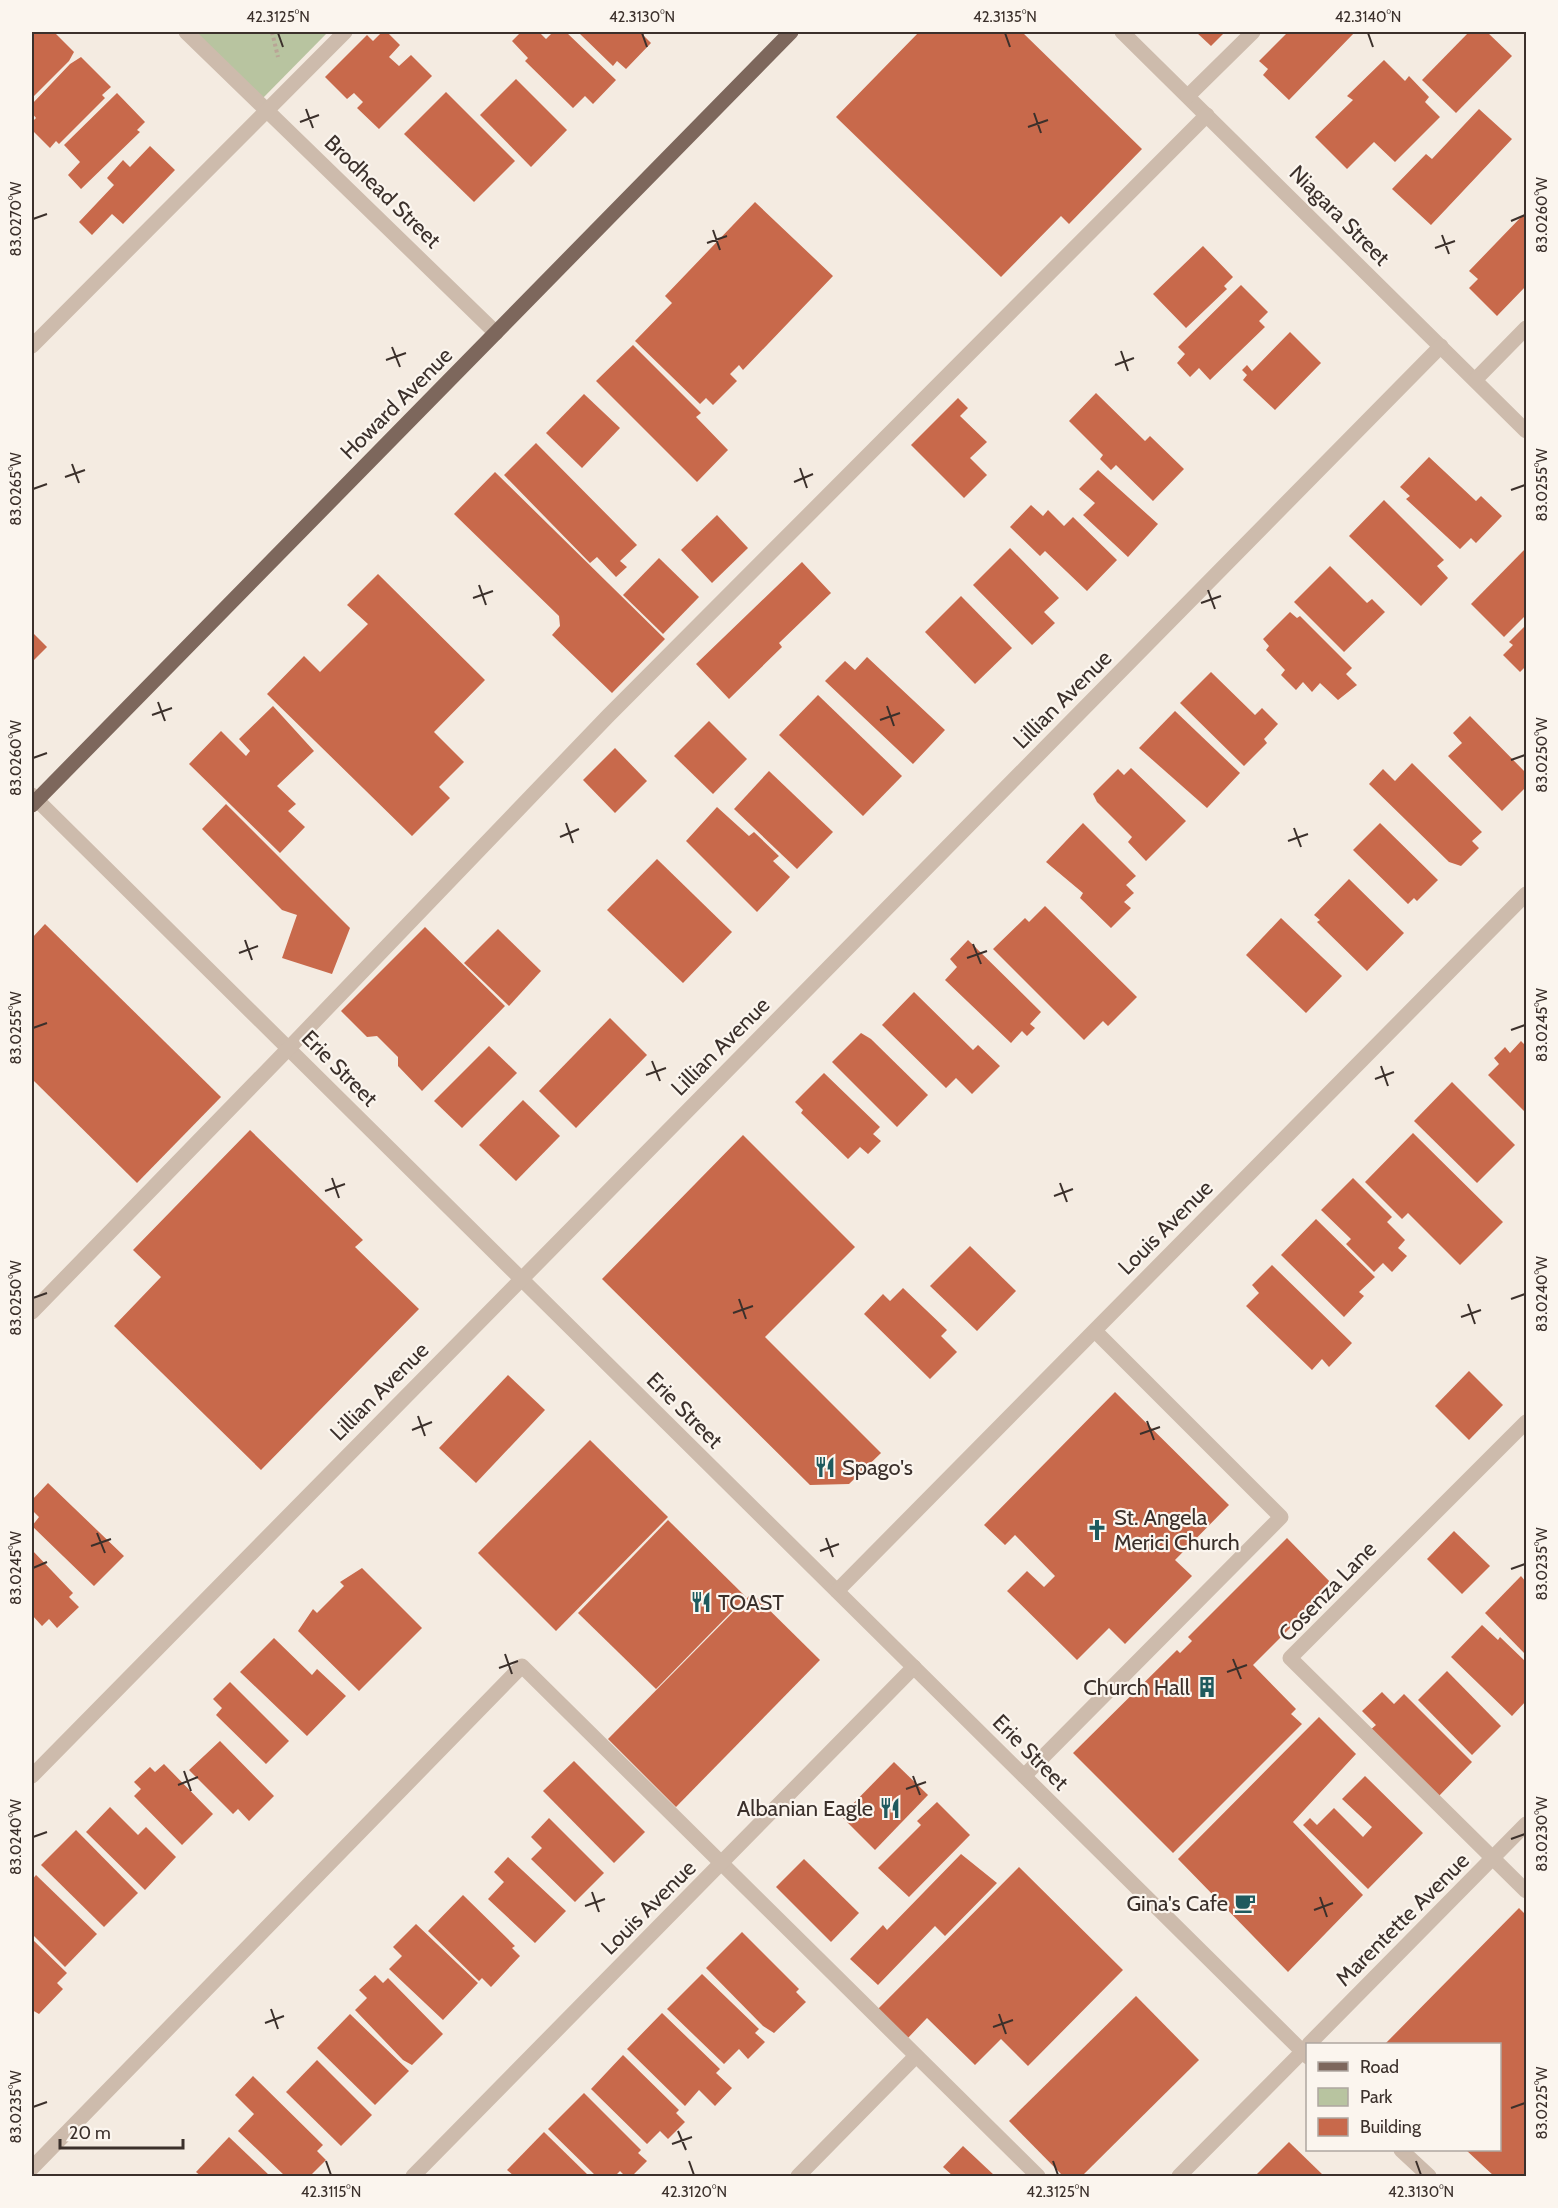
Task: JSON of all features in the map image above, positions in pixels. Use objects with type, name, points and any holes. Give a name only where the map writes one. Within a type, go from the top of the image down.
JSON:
[{"type":"main road","name":"Howard Avenue","points":[[33,800],[791,32]]},
{"type":"street","name":"Brodhead Street","points":[[186,32],[496,333]]},
{"type":"street","points":[[32,344],[345,32]]},
{"type":"street","name":"Niagara Street","points":[[1122,32],[1527,431]]},
{"type":"street","points":[[1188,96],[1253,32]]},
{"type":"street","points":[[32,1312],[608,716],[1207,115]]},
{"type":"street","points":[[1475,380],[1527,328]]},
{"type":"street","name":"Lillian Avenue","points":[[32,1776],[1441,346]]},
{"type":"street","name":"Erie Street","points":[[33,800],[1024,1776],[1306,2050]]},
{"type":"street","name":"Louis Avenue","points":[[837,1591],[1527,894]]},
{"type":"street","points":[[1024,1776],[1281,1517],[1095,1331]]},
{"type":"street","name":"Cosenza Lane","points":[[1527,1422],[1290,1658],[1527,1891]]},
{"type":"street","points":[[32,2168],[522,1666],[1038,2176]]},
{"type":"street","name":"Louis Avenue","points":[[413,2176],[914,1667]]},
{"type":"street","name":"Marentette Avenue","points":[[1313,2043],[1527,1824]]},
{"type":"street","name":"Marentette Avenue","points":[[1179,2176],[1306,2050]]},
{"type":"street","points":[[798,2176],[916,2056]]},
{"type":"street","points":[[1402,2151],[1429,2176]]},
{"type":"green space","points":[[189,32],[328,32],[261,100]]},
{"type":"building","points":[[35,32],[54,32],[74,52],[69,61],[32,98],[32,35]]},
{"type":"building","points":[[382,32],[387,32],[400,45],[389,57],[399,66],[411,55],[432,76],[379,129],[357,108],[363,102],[354,93],[347,99],[325,77],[367,35],[373,41]]},
{"type":"building","points":[[521,32],[539,32],[546,39],[553,32],[566,32],[616,80],[593,104],[585,96],[573,108],[525,61],[528,58],[512,41]]},
{"type":"building","points":[[578,32],[647,32],[643,35],[651,43],[626,69],[617,61],[613,66]]},
{"type":"building","points":[[919,32],[1022,32],[1142,149],[1069,224],[1061,216],[1001,277],[836,117]]},
{"type":"building","points":[[1196,32],[1225,32],[1211,46]]},
{"type":"building","points":[[1288,32],[1355,32],[1289,100],[1263,75],[1268,69],[1259,61]]},
{"type":"building","points":[[1469,32],[1487,32],[1512,56],[1456,113],[1422,80]]},
{"type":"building","points":[[81,57],[111,87],[102,95],[105,98],[59,144],[56,141],[50,148],[32,130],[32,122],[36,118],[32,113],[32,104],[70,64]]},
{"type":"building","points":[[1384,60],[1405,81],[1409,76],[1429,97],[1425,102],[1440,117],[1395,162],[1374,142],[1347,169],[1315,137],[1353,100],[1347,96]]},
{"type":"building","points":[[516,79],[567,130],[531,167],[480,115]]},
{"type":"building","points":[[446,92],[515,161],[474,202],[404,134]]},
{"type":"building","points":[[117,93],[145,122],[137,130],[140,132],[81,189],[68,175],[80,162],[64,145]]},
{"type":"building","points":[[1479,109],[1512,139],[1431,225],[1392,189],[1426,154],[1432,159]]},
{"type":"building","points":[[150,146],[175,170],[123,224],[112,214],[92,235],[79,222],[114,185],[107,178],[123,160],[130,167]]},
{"type":"building","points":[[755,202],[833,276],[743,370],[739,365],[730,374],[737,381],[713,405],[706,398],[700,404],[635,341],[672,303],[665,296]]},
{"type":"building","points":[[1523,215],[1526,218],[1526,286],[1497,316],[1469,288],[1478,279],[1469,271]]},
{"type":"building","points":[[1203,246],[1233,277],[1224,286],[1227,289],[1186,328],[1153,294]]},
{"type":"building","points":[[1241,285],[1268,312],[1259,321],[1265,327],[1210,380],[1199,368],[1190,377],[1177,363],[1185,354],[1178,347]]},
{"type":"building","points":[[1290,332],[1321,363],[1275,410],[1243,380],[1247,375],[1242,370],[1247,365],[1252,371]]},
{"type":"building","points":[[633,345],[701,413],[696,417],[728,450],[697,482],[596,381]]},
{"type":"building","points":[[1096,393],[1145,441],[1150,436],[1184,469],[1153,501],[1116,465],[1111,470],[1100,459],[1103,455],[1069,421]]},
{"type":"building","points":[[584,394],[620,428],[582,468],[546,433]]},
{"type":"building","points":[[958,398],[968,408],[960,416],[987,442],[970,458],[987,475],[964,498],[911,445]]},
{"type":"building","points":[[536,443],[637,545],[620,561],[627,567],[616,577],[597,557],[590,563],[504,475]]},
{"type":"building","points":[[1429,457],[1476,501],[1481,496],[1502,516],[1476,543],[1471,538],[1460,549],[1406,499],[1410,496],[1400,487]]},
{"type":"building","points":[[1098,470],[1158,524],[1128,557],[1083,515],[1095,503],[1079,489]]},
{"type":"building","points":[[495,472],[665,639],[612,693],[552,635],[560,626],[559,616],[454,514]]},
{"type":"building","points":[[1384,500],[1444,560],[1437,566],[1448,578],[1421,606],[1349,536]]},
{"type":"building","points":[[1031,505],[1043,516],[1048,510],[1064,526],[1073,517],[1117,560],[1087,591],[1045,551],[1040,556],[1010,527]]},
{"type":"building","points":[[717,515],[748,548],[712,583],[681,550]]},
{"type":"building","points":[[1010,548],[1059,598],[1044,612],[1055,623],[1032,645],[973,585]]},
{"type":"building","points":[[1526,548],[1526,615],[1504,637],[1471,604]]},
{"type":"building","points":[[659,558],[699,597],[663,634],[623,595]]},
{"type":"building","points":[[802,562],[831,593],[779,643],[782,647],[729,699],[696,664]]},
{"type":"building","points":[[1330,566],[1367,603],[1372,599],[1385,612],[1344,652],[1294,602]]},
{"type":"building","points":[[378,574],[485,680],[434,732],[464,762],[439,787],[450,798],[412,836],[267,694],[304,656],[320,672],[368,624],[347,605]]},
{"type":"building","points":[[961,596],[1012,648],[975,684],[925,632]]},
{"type":"building","points":[[1290,612],[1297,618],[1300,616],[1352,668],[1346,674],[1357,685],[1338,700],[1320,683],[1312,692],[1303,682],[1296,690],[1281,675],[1285,670],[1266,650],[1269,646],[1263,639]]},
{"type":"building","points":[[1526,625],[1526,666],[1520,672],[1503,655],[1513,645],[1509,642]]},
{"type":"building","points":[[32,632],[47,647],[32,662]]},
{"type":"building","points":[[867,657],[945,730],[913,764],[825,681],[845,661],[855,670]]},
{"type":"building","points":[[1211,672],[1255,715],[1262,708],[1278,724],[1264,739],[1267,743],[1244,766],[1180,703]]},
{"type":"building","points":[[818,695],[902,776],[863,816],[779,735]]},
{"type":"building","points":[[273,706],[314,751],[277,786],[296,804],[288,811],[305,827],[280,853],[189,764],[221,731],[246,756],[250,751],[239,739]]},
{"type":"building","points":[[1175,711],[1240,773],[1207,808],[1139,748]]},
{"type":"building","points":[[1470,716],[1526,773],[1526,787],[1502,811],[1448,756],[1462,743],[1453,733]]},
{"type":"building","points":[[709,721],[747,759],[713,794],[674,756]]},
{"type":"building","points":[[615,748],[647,781],[615,813],[583,780]]},
{"type":"building","points":[[1412,763],[1482,832],[1472,841],[1479,848],[1461,866],[1449,862],[1369,784],[1383,769],[1395,781]]},
{"type":"building","points":[[1131,768],[1186,821],[1146,861],[1128,842],[1132,837],[1097,802],[1093,794],[1118,769],[1124,775]]},
{"type":"building","points":[[769,771],[833,832],[797,869],[734,809]]},
{"type":"building","points":[[226,804],[350,928],[332,974],[282,958],[297,915],[282,910],[202,829]]},
{"type":"building","points":[[717,807],[749,836],[754,832],[779,856],[773,861],[790,877],[757,912],[686,841]]},
{"type":"building","points":[[1083,823],[1136,876],[1126,885],[1134,893],[1124,902],[1131,908],[1111,928],[1080,898],[1083,893],[1046,862]]},
{"type":"building","points":[[1380,823],[1438,880],[1417,901],[1414,898],[1408,904],[1353,850]]},
{"type":"building","points":[[657,859],[732,932],[683,983],[607,910]]},
{"type":"building","points":[[1349,879],[1404,933],[1367,971],[1317,922],[1320,920],[1314,915]]},
{"type":"building","points":[[1045,906],[1137,997],[1108,1026],[1103,1021],[1084,1040],[993,949],[1025,918],[1029,922]]},
{"type":"building","points":[[1281,918],[1342,976],[1306,1013],[1246,955]]},
{"type":"building","points":[[45,924],[221,1097],[137,1183],[32,1079],[32,938]]},
{"type":"building","points":[[425,927],[505,1006],[422,1091],[398,1066],[398,1057],[377,1036],[367,1037],[341,1011]]},
{"type":"building","points":[[498,929],[541,971],[509,1006],[464,963]]},
{"type":"building","points":[[968,940],[1041,1012],[1030,1024],[1035,1028],[1027,1036],[1022,1031],[1011,1043],[945,980],[957,967],[950,959]]},
{"type":"building","points":[[914,992],[973,1050],[978,1045],[1000,1066],[972,1094],[956,1078],[946,1088],[882,1025]]},
{"type":"building","points":[[610,1018],[647,1055],[576,1128],[539,1091]]},
{"type":"building","points":[[861,1033],[871,1039],[928,1095],[897,1127],[832,1062]]},
{"type":"building","points":[[1521,1041],[1526,1046],[1526,1113],[1488,1075],[1499,1064],[1494,1058],[1505,1047],[1510,1053]]},
{"type":"building","points":[[489,1046],[517,1073],[462,1128],[434,1101]]},
{"type":"building","points":[[824,1073],[880,1127],[873,1134],[881,1141],[868,1154],[860,1147],[848,1159],[801,1113],[803,1110],[795,1102]]},
{"type":"building","points":[[1452,1082],[1515,1145],[1477,1183],[1414,1121]]},
{"type":"building","points":[[523,1100],[560,1136],[516,1181],[479,1145]]},
{"type":"building","points":[[250,1130],[363,1240],[355,1247],[419,1309],[261,1470],[114,1326],[161,1277],[133,1250]]},
{"type":"building","points":[[1413,1133],[1503,1222],[1460,1265],[1408,1213],[1402,1219],[1365,1182]]},
{"type":"building","points":[[743,1135],[855,1247],[765,1337],[881,1453],[849,1484],[810,1485],[602,1279]]},
{"type":"building","points":[[1353,1178],[1392,1217],[1387,1222],[1405,1240],[1398,1248],[1407,1256],[1392,1272],[1383,1263],[1374,1272],[1346,1244],[1351,1239],[1321,1210]]},
{"type":"building","points":[[1316,1219],[1375,1277],[1359,1292],[1364,1296],[1344,1317],[1281,1255]]},
{"type":"building","points":[[970,1246],[1016,1291],[977,1331],[930,1286]]},
{"type":"building","points":[[1272,1265],[1352,1343],[1329,1367],[1322,1359],[1312,1370],[1246,1306],[1259,1293],[1252,1285]]},
{"type":"building","points":[[903,1288],[947,1330],[941,1336],[957,1352],[930,1379],[864,1314],[883,1294],[890,1301]]},
{"type":"building","points":[[1469,1371],[1503,1405],[1469,1440],[1435,1406]]},
{"type":"building","points":[[508,1375],[545,1410],[476,1483],[439,1448]]},
{"type":"building","name":"St. Angela Merici Church","points":[[1115,1392],[1229,1505],[1175,1560],[1192,1576],[1125,1644],[1109,1628],[1077,1660],[1007,1591],[1027,1571],[1044,1587],[1055,1576],[1015,1535],[1005,1545],[984,1525]]},
{"type":"building","points":[[590,1440],[668,1517],[556,1631],[478,1553]]},
{"type":"building","points":[[48,1483],[124,1556],[94,1586],[32,1526],[39,1517],[32,1510],[32,1500]]},
{"type":"building","points":[[668,1520],[746,1597],[656,1689],[578,1613]]},
{"type":"building","points":[[1454,1531],[1490,1566],[1462,1594],[1427,1559]]},
{"type":"building","name":"Church Hall","points":[[1287,1538],[1333,1585],[1253,1665],[1296,1709],[1291,1714],[1302,1724],[1173,1853],[1073,1753],[1177,1650],[1180,1653],[1192,1641],[1188,1637]]},
{"type":"building","points":[[32,1550],[73,1593],[69,1597],[79,1607],[57,1628],[49,1619],[42,1626],[32,1615]]},
{"type":"building","points":[[362,1568],[422,1628],[359,1691],[298,1631],[313,1609],[317,1613],[344,1586],[340,1582]]},
{"type":"building","points":[[1521,1576],[1526,1582],[1526,1655],[1485,1613]]},
{"type":"building","points":[[752,1593],[820,1660],[676,1807],[608,1739]]},
{"type":"building","points":[[1482,1625],[1498,1640],[1500,1637],[1526,1662],[1526,1701],[1512,1716],[1451,1657]]},
{"type":"building","points":[[274,1638],[312,1675],[317,1669],[346,1696],[307,1736],[240,1672]]},
{"type":"building","points":[[1447,1671],[1501,1726],[1472,1755],[1418,1700]]},
{"type":"building","points":[[230,1682],[289,1741],[266,1764],[216,1715],[222,1708],[213,1699]]},
{"type":"building","points":[[1382,1692],[1394,1704],[1404,1694],[1472,1762],[1437,1798],[1369,1731],[1376,1725],[1362,1711]]},
{"type":"building","points":[[1319,1717],[1356,1754],[1293,1822],[1363,1895],[1288,1972],[1178,1859]]},
{"type":"building","points":[[220,1741],[274,1796],[249,1821],[238,1809],[233,1814],[189,1770]]},
{"type":"building","points":[[574,1761],[645,1832],[614,1863],[543,1791]]},
{"type":"building","points":[[894,1762],[928,1795],[875,1850],[841,1816]]},
{"type":"building","points":[[164,1764],[213,1814],[182,1845],[134,1796],[141,1789],[134,1782],[150,1767],[155,1772]]},
{"type":"building","points":[[1365,1776],[1423,1833],[1368,1889],[1303,1825],[1310,1818],[1317,1825],[1334,1808],[1363,1837],[1372,1827],[1342,1799]]},
{"type":"building","points":[[937,1802],[970,1835],[909,1897],[878,1868],[921,1825],[917,1821]]},
{"type":"building","points":[[110,1807],[138,1835],[146,1827],[176,1857],[145,1890],[86,1832]]},
{"type":"building","points":[[549,1818],[604,1873],[575,1902],[531,1859],[542,1848],[531,1837]]},
{"type":"building","points":[[76,1830],[138,1893],[104,1927],[41,1865]]},
{"type":"building","points":[[961,1854],[997,1883],[945,1936],[935,1926],[878,1985],[850,1959],[883,1925],[887,1930]]},
{"type":"building","points":[[508,1857],[566,1911],[535,1943],[488,1899],[504,1882],[494,1872]]},
{"type":"building","points":[[804,1859],[859,1913],[831,1942],[776,1887]]},
{"type":"building","points":[[1019,1867],[1123,1970],[1028,2066],[1001,2039],[975,2065],[927,2018],[906,2040],[876,2011]]},
{"type":"building","points":[[36,1875],[97,1934],[65,1967],[32,1934],[32,1880]]},
{"type":"building","points":[[463,1895],[515,1946],[512,1948],[520,1956],[491,1987],[482,1978],[479,1981],[428,1931]]},
{"type":"building","points":[[1519,1908],[1526,1915],[1526,2176],[1494,2176],[1467,2151],[1501,2151],[1501,2043],[1386,2043]]},
{"type":"building","points":[[416,1924],[478,1983],[443,2020],[389,1969],[402,1956],[393,1947]]},
{"type":"building","points":[[742,1932],[799,1989],[796,1992],[806,2002],[774,2033],[763,2026],[706,1968]]},
{"type":"building","points":[[32,1939],[67,1973],[57,1983],[63,1989],[39,2014],[32,2010]]},
{"type":"building","points":[[702,1974],[759,2029],[755,2033],[765,2042],[748,2059],[739,2049],[724,2064],[667,2009]]},
{"type":"building","points":[[375,1975],[383,1983],[388,1978],[443,2034],[412,2065],[403,2060],[355,2010],[367,1998],[359,1990]]},
{"type":"building","points":[[1136,1996],[1199,2060],[1082,2176],[1063,2176],[1009,2121]]},
{"type":"building","points":[[662,2013],[720,2069],[716,2073],[732,2088],[715,2106],[699,2090],[685,2106],[627,2049]]},
{"type":"building","points":[[350,2014],[409,2071],[375,2105],[317,2048]]},
{"type":"building","points":[[623,2055],[679,2110],[676,2113],[685,2122],[668,2139],[660,2131],[647,2144],[591,2089]]},
{"type":"building","points":[[317,2060],[372,2115],[341,2146],[286,2092]]},
{"type":"building","points":[[253,2076],[323,2145],[317,2151],[326,2160],[310,2176],[285,2176],[238,2131],[254,2114],[235,2095]]},
{"type":"building","points":[[584,2093],[641,2150],[638,2153],[647,2161],[632,2176],[625,2176],[620,2171],[615,2176],[596,2176],[548,2129]]},
{"type":"building","points":[[544,2132],[589,2176],[514,2176],[507,2170]]},
{"type":"building","points":[[229,2137],[270,2176],[201,2176],[196,2172]]},
{"type":"building","points":[[1289,2142],[1324,2176],[1255,2176]]},
{"type":"building","points":[[963,2146],[995,2176],[953,2176],[943,2167]]},
{"type":"place","name":"Spago's","points":[[825,1467]]},
{"type":"place","name":"St. Angela Merici Church","points":[[1097,1530]]},
{"type":"place","name":"TOAST","points":[[701,1602]]},
{"type":"place","name":"Church Hall","points":[[1207,1687]]},
{"type":"place","name":"Albanian Eagle","points":[[890,1808]]},
{"type":"place","name":"Gina's Cafe","points":[[1245,1903]]}]
